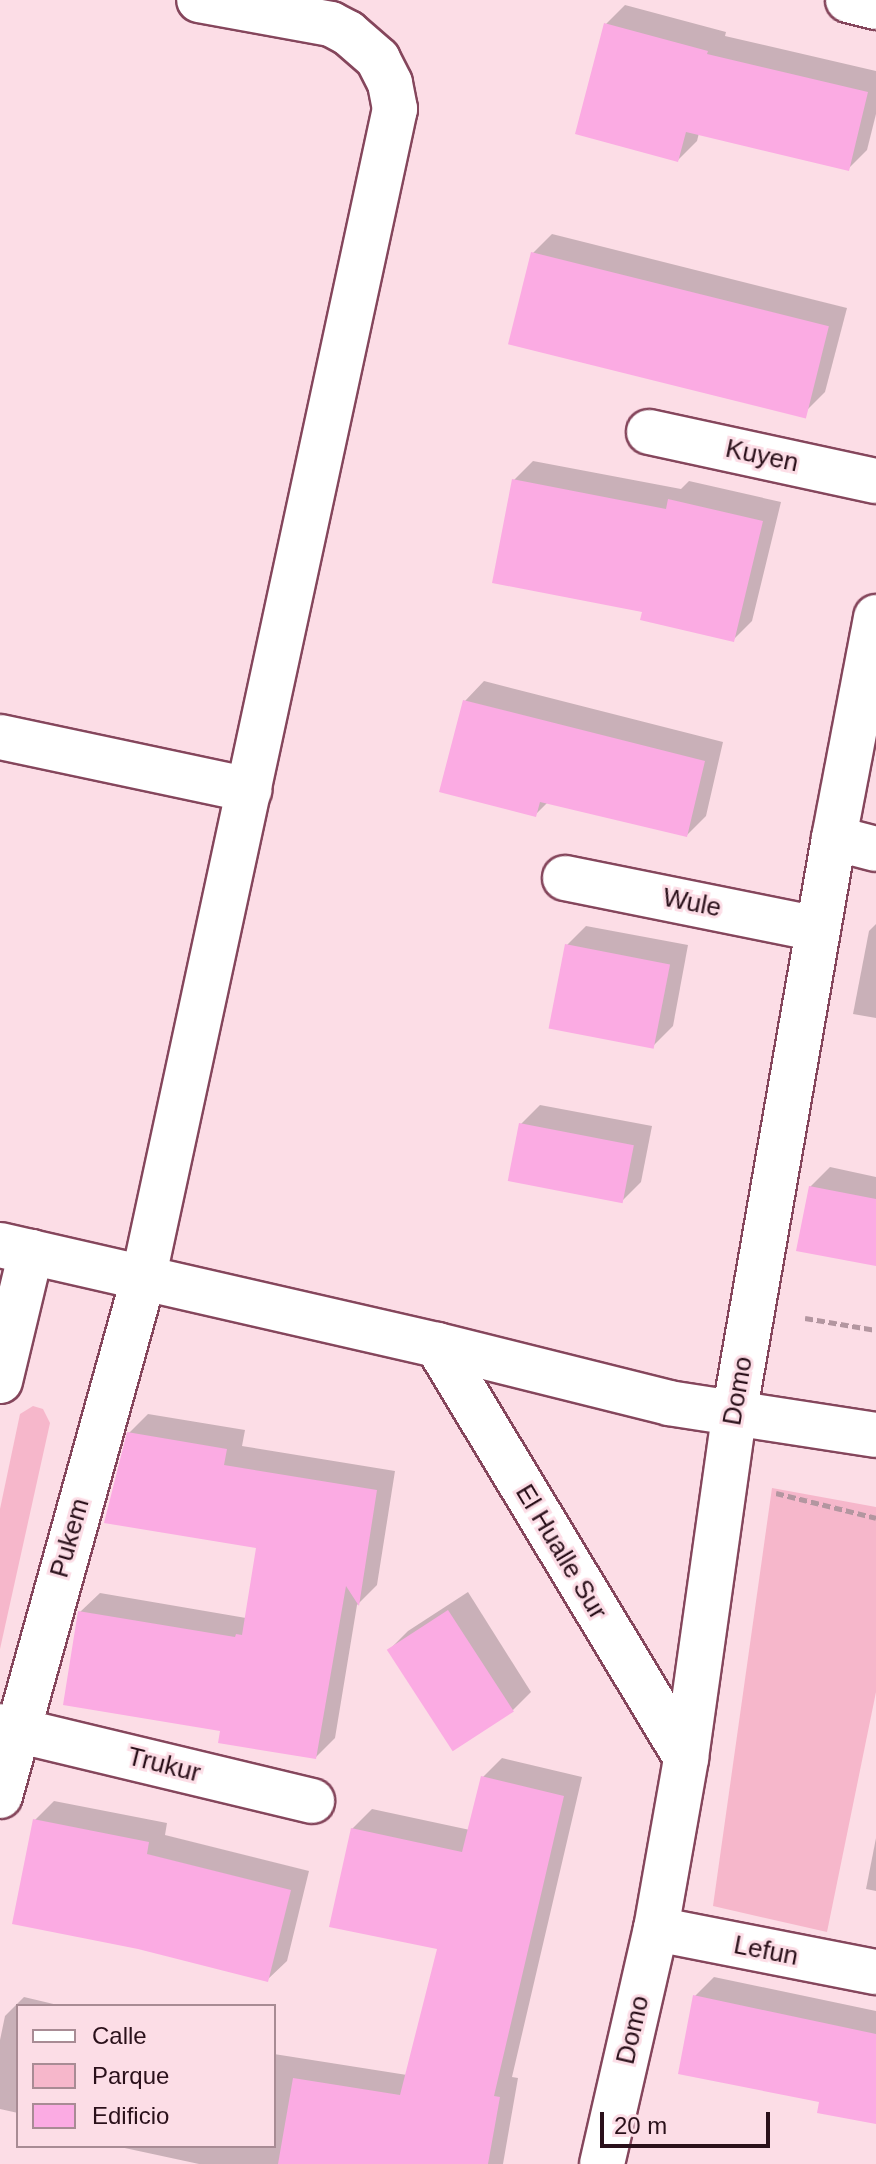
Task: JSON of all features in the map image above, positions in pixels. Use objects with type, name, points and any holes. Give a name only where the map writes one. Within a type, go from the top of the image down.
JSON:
[{"type":"street","name":"Pukem","points":[[0,1796],[8,1728],[143,1280],[395,109],[390,83],[378,59],[348,33],[331,24],[199,0]]},
{"type":"street","points":[[848,0],[876,7]]},
{"type":"street","name":"Kuyen","points":[[649,432],[876,481]]},
{"type":"street","name":"Domo","points":[[602,2164],[656,1929],[686,1758],[734,1415],[834,838],[876,617]]},
{"type":"street","points":[[0,737],[249,790]]},
{"type":"street","points":[[834,838],[876,849]]},
{"type":"street","name":"Wule","points":[[565,878],[818,929]]},
{"type":"street","points":[[0,1381],[16,1249],[437,1345],[669,1403],[876,1435]]},
{"type":"street","name":"El Hualle Sur","points":[[437,1345],[686,1758]]},
{"type":"street","name":"Trukur","points":[[8,1728],[312,1801]]},
{"type":"street","name":"Lefun","points":[[656,1929],[876,1972]]},
{"type":"path","points":[[752,1308],[876,1330]]},
{"type":"path","points":[[724,1479],[876,1518]]},
{"type":"green space","points":[[33,1406],[43,1409],[50,1423],[0,1649],[0,1509],[20,1414]]},
{"type":"green space","points":[[772,1488],[876,1507],[876,1692],[827,1932],[713,1906]]},
{"type":"building","points":[[604,23],[708,51],[707,54],[868,92],[849,171],[686,132],[678,162],[575,134]]},
{"type":"building","points":[[531,252],[829,326],[806,418],[508,344]]},
{"type":"building","points":[[512,479],[666,509],[668,499],[763,521],[734,642],[640,620],[642,612],[492,583]]},
{"type":"building","points":[[463,700],[705,761],[687,837],[540,802],[536,817],[439,792]]},
{"type":"building","points":[[565,944],[670,964],[654,1049],[549,1028]]},
{"type":"building","points":[[519,1123],[634,1145],[623,1203],[508,1181]]},
{"type":"building","points":[[809,1186],[876,1199],[876,1266],[796,1251]]},
{"type":"building","points":[[127,1432],[227,1449],[224,1465],[377,1490],[359,1606],[346,1586],[316,1759],[218,1743],[220,1731],[63,1705],[78,1611],[235,1637],[236,1634],[242,1635],[256,1548],[104,1523]]},
{"type":"building","points":[[448,1610],[514,1711],[453,1751],[387,1650]]},
{"type":"building","points":[[481,1776],[564,1796],[494,2096],[500,2097],[488,2164],[278,2164],[293,2078],[400,2095],[437,1949],[329,1927],[351,1828],[462,1852]]},
{"type":"building","points":[[33,1819],[149,1842],[147,1854],[291,1890],[268,1982],[138,1949],[12,1924]]},
{"type":"building","points":[[693,1995],[876,2034],[876,2124],[817,2113],[819,2102],[678,2074]]}]
